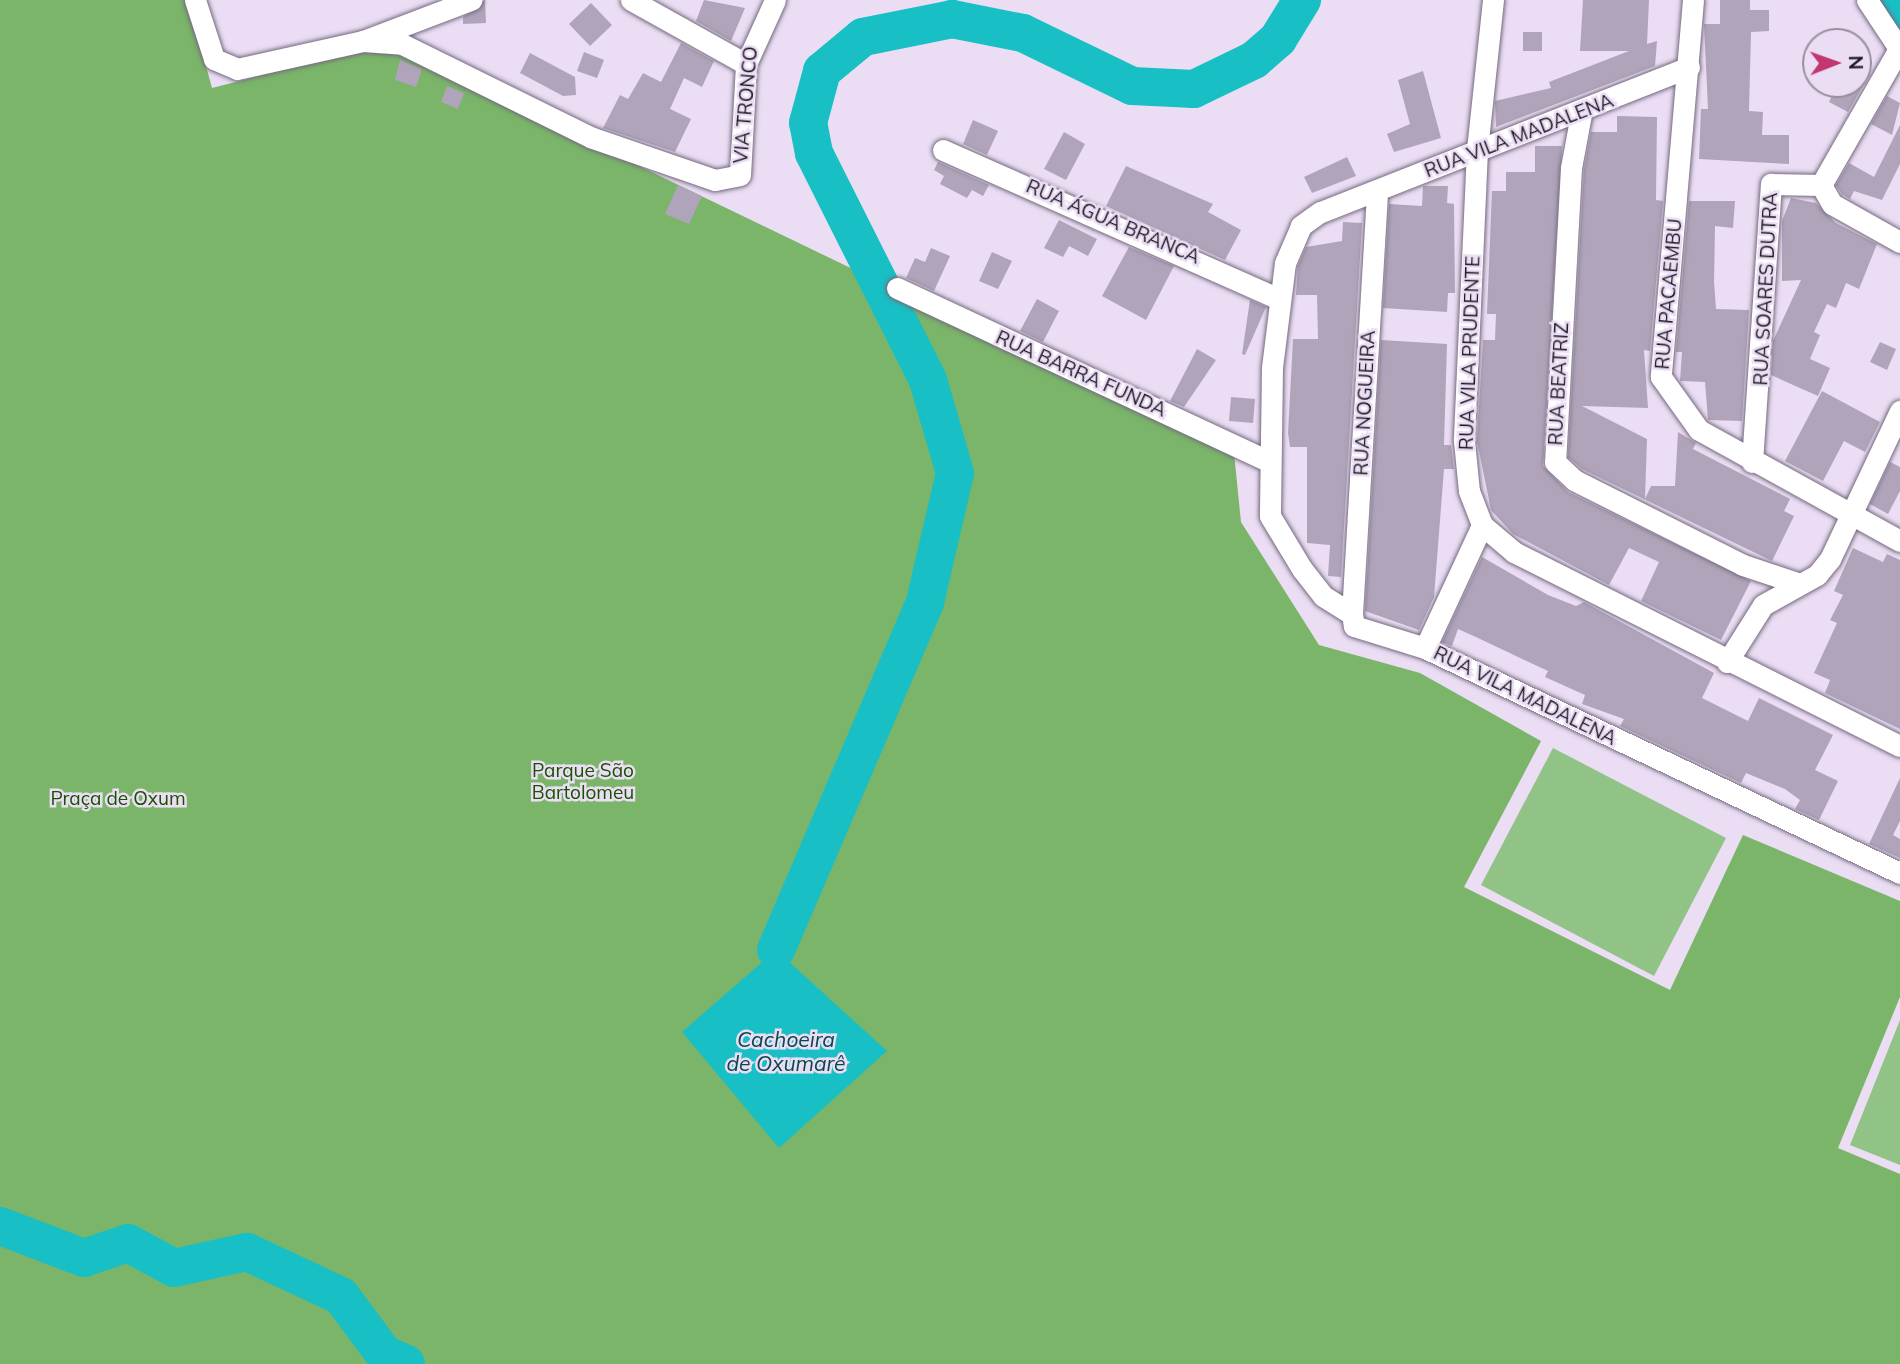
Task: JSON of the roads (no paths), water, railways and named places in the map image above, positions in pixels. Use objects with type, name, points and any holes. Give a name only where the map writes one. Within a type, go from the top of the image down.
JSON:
[{"type":"street","points":[[195,0],[207,46],[225,68],[248,69],[363,41],[471,0]]},
{"type":"street","points":[[631,0],[746,64]]},
{"type":"street","name":"VIA TRONCO","points":[[363,41],[412,48],[590,137],[695,178],[740,175],[746,64],[753,37],[775,0]]},
{"type":"street","name":"RUA VILA PRUDENTE","points":[[1493,0],[1477,150],[1464,441],[1469,491],[1482,525],[1514,552],[1727,662],[1900,746]]},
{"type":"street","name":"RUA PACAEMBU","points":[[1693,0],[1661,377],[1699,430],[1752,462],[1900,541]]},
{"type":"street","points":[[1867,0],[1900,49],[1821,185],[1832,204],[1900,242]]},
{"type":"street","name":"RUA VILA MADALENA","points":[[1689,67],[1581,114],[1477,150],[1301,226],[1292,241],[1280,299],[1266,460],[1267,504],[1278,533],[1323,596],[1352,614],[1354,626],[1378,638],[1425,649],[1900,873]]},
{"type":"street","name":"RUA BEATRIZ","points":[[1581,114],[1572,168],[1558,469],[1761,574],[1800,584]]},
{"type":"street","name":"RUA ÁGUA BRANCA","points":[[943,150],[1280,299]]},
{"type":"street","name":"RUA SOARES DUTRA","points":[[1752,462],[1771,184],[1821,185]]},
{"type":"street","name":"RUA NOGUEIRA","points":[[1352,614],[1377,191]]},
{"type":"street","name":"RUA BARRA FUNDA","points":[[897,288],[1266,460]]},
{"type":"street","points":[[1727,662],[1763,605],[1800,584],[1830,559],[1900,411]]},
{"type":"street","points":[[1425,649],[1482,525]]},
{"type":"water","name":"Cachoeira de Oxumarê","points":[[776,950],[887,1051],[779,1148],[682,1032]]},
{"type":"waterway","points":[[776,950],[925,602],[955,473],[928,380],[814,153],[808,123],[822,71],[863,37],[952,19],[1023,33],[1132,86],[1194,89],[1254,60],[1278,39],[1302,0]]},
{"type":"waterway","points":[[1894,0],[1900,10]]},
{"type":"waterway","points":[[0,1226],[84,1258],[128,1243],[174,1268],[247,1252],[341,1296],[384,1354],[406,1364]]},
{"type":"park label","name":"Parque São Bartolomeu","points":[[583,782]]},
{"type":"park label","name":"Praça de Oxum","points":[[118,799]]}]
